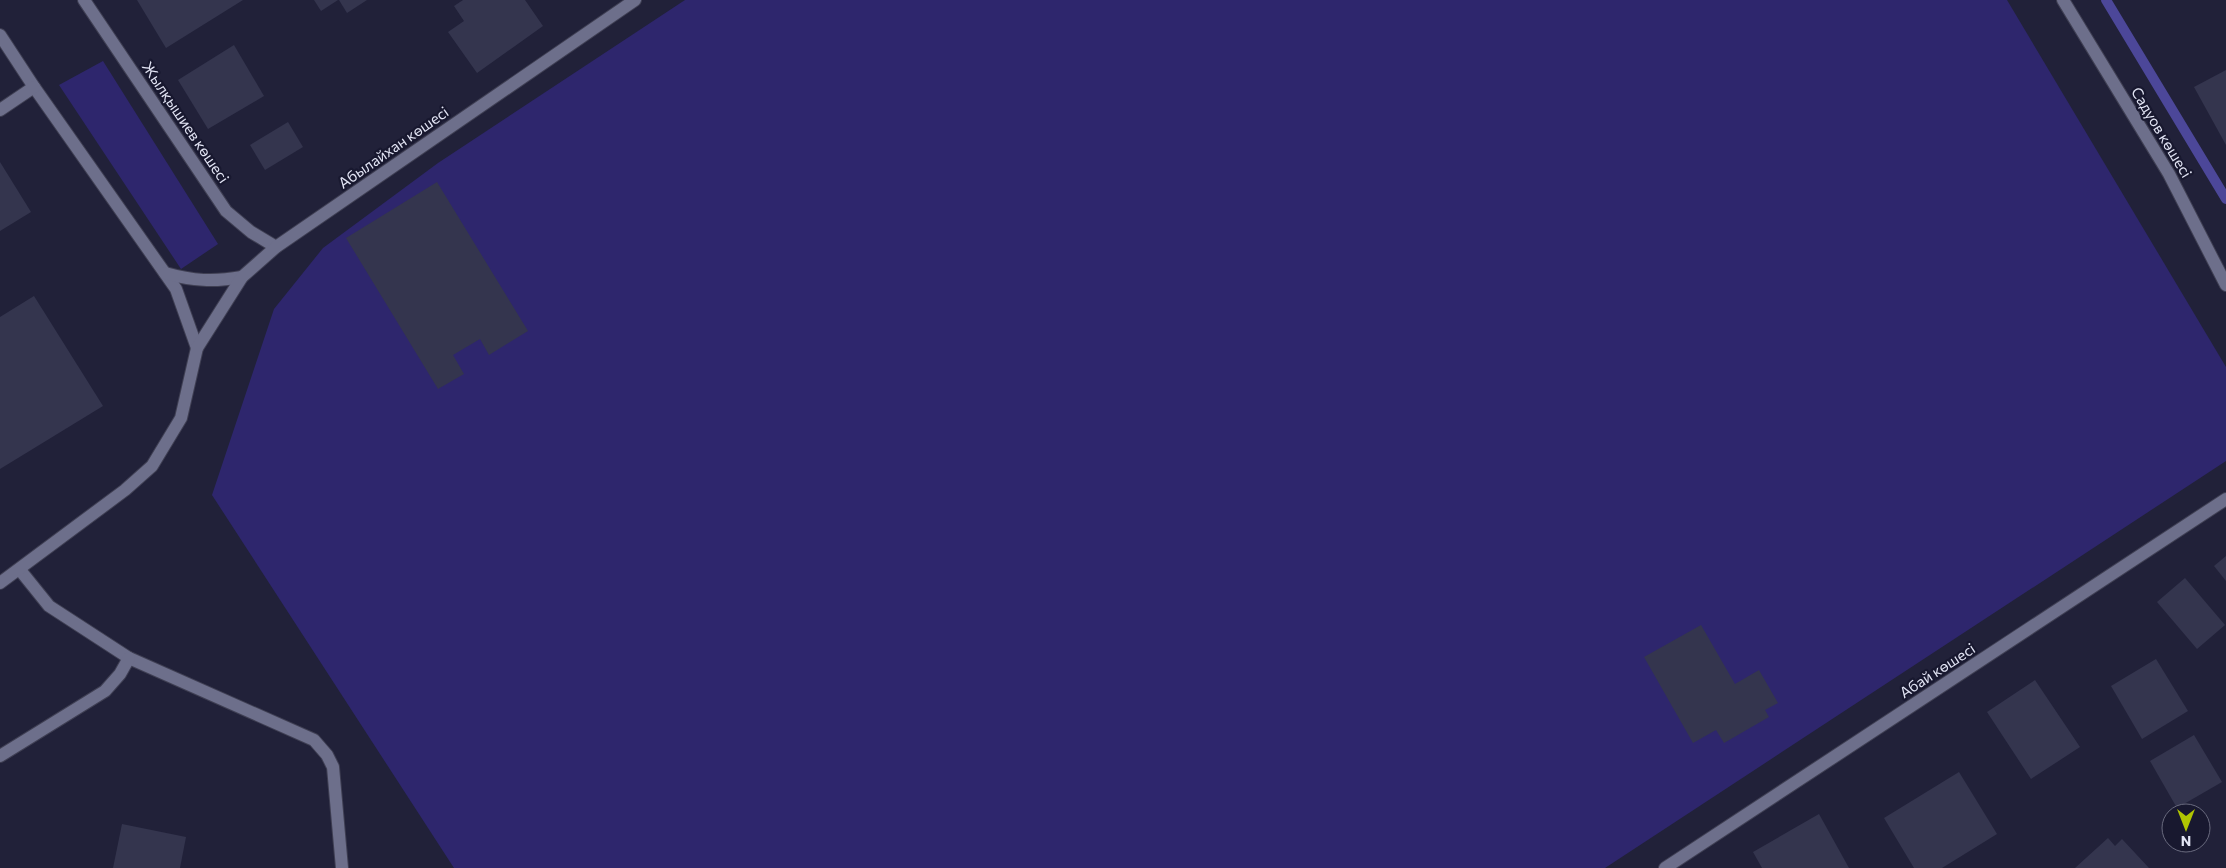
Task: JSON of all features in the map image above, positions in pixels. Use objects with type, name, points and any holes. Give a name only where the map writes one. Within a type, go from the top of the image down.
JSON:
[{"type":"street","name":"Жылқышиев көшесі","points":[[84,0],[226,210],[251,232],[276,247]]},
{"type":"street","name":"Абылайхан көшесі","points":[[197,348],[242,277],[276,247],[635,0]]},
{"type":"street","name":"Садуов көшесі","points":[[2063,0],[2169,174],[2226,285]]},
{"type":"street","points":[[0,35],[166,273],[183,303],[197,348],[181,418],[152,466],[125,490],[20,570],[0,583]]},
{"type":"street","points":[[0,110],[34,86]]},
{"type":"street","points":[[166,273],[202,282],[218,282],[242,277]]},
{"type":"street","name":"Абай көшесі","points":[[1665,868],[2226,499]]},
{"type":"street","points":[[20,570],[49,606],[129,658],[314,740],[328,755],[333,767],[342,868]]},
{"type":"street","points":[[0,756],[105,692],[120,674],[129,658]]},
{"type":"shaded area","points":[[685,0],[2007,0],[2226,367],[2226,461],[1605,868],[454,868],[212,495],[274,309],[323,248],[438,163]]},
{"type":"shaded area","points":[[103,61],[218,244],[181,269],[59,85]]},
{"type":"building","points":[[137,0],[243,0],[166,48]]},
{"type":"building","points":[[314,0],[338,0],[321,11]]},
{"type":"building","points":[[339,0],[367,0],[347,13]]},
{"type":"building","points":[[463,0],[525,0],[543,26],[477,73],[448,32],[464,21],[454,6]]},
{"type":"building","points":[[234,45],[264,96],[208,129],[178,80]]},
{"type":"building","points":[[2226,70],[2226,145],[2194,87]]},
{"type":"building","points":[[288,122],[303,147],[265,170],[250,145]]},
{"type":"building","points":[[0,162],[31,212],[0,231]]},
{"type":"building","points":[[437,182],[528,331],[489,355],[480,339],[453,355],[464,374],[438,389],[346,238]]},
{"type":"building","points":[[34,296],[103,406],[0,469],[0,317]]},
{"type":"building","points":[[2226,556],[2226,581],[2214,566]]},
{"type":"building","points":[[2185,578],[2225,625],[2197,649],[2157,602]]},
{"type":"building","points":[[1701,625],[1735,684],[1759,670],[1778,703],[1765,710],[1769,717],[1724,743],[1716,730],[1693,743],[1644,657]]},
{"type":"building","points":[[2156,659],[2188,711],[2142,739],[2111,686]]},
{"type":"building","points":[[2035,680],[2080,747],[2031,779],[1987,712]]},
{"type":"building","points":[[2194,735],[2222,782],[2186,803],[2174,803],[2150,761]]},
{"type":"building","points":[[1959,772],[1997,834],[1942,868],[1914,868],[1884,818]]},
{"type":"building","points":[[1819,814],[1849,868],[1762,868],[1753,852]]},
{"type":"building","points":[[122,824],[186,837],[180,868],[113,868]]},
{"type":"building","points":[[2108,838],[2115,846],[2122,839],[2149,868],[2075,868]]},
{"type":"waterway","points":[[2106,0],[2226,199]]}]
